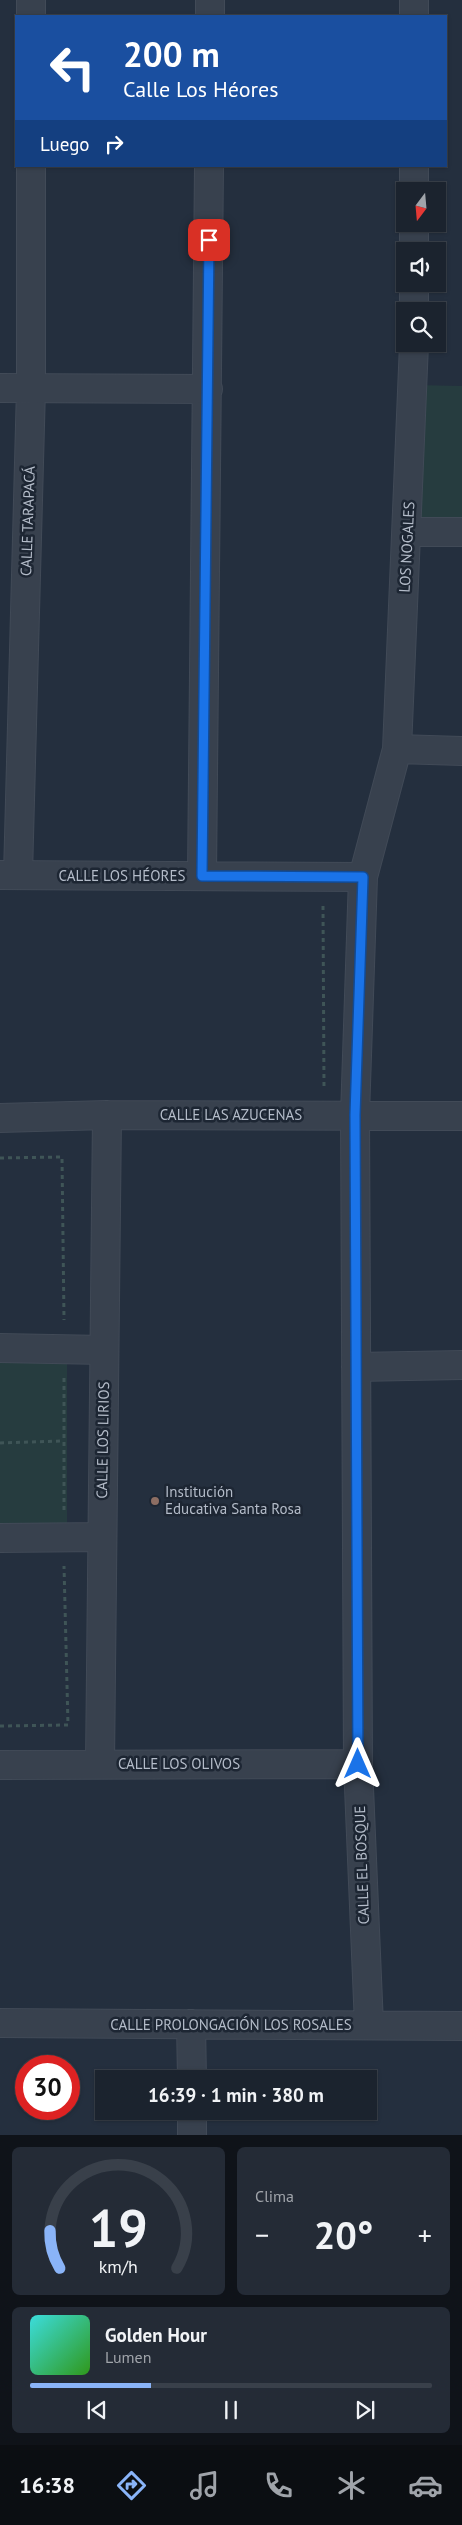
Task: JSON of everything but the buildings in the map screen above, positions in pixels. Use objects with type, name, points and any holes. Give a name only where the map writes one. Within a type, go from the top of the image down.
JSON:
[{"type":"street","points":[[31,0],[31,15]]},
{"type":"street","points":[[210,0],[210,15]]},
{"type":"street","points":[[414,0],[414,15]]},
{"type":"street","name":"CALLE TARAPACÁ","points":[[9,875],[31,388],[31,167]]},
{"type":"street","points":[[202,876],[209,167]]},
{"type":"street","points":[[414,167],[414,182]]},
{"type":"street","name":"LOS NOGALES","points":[[398,750],[414,352]]},
{"type":"street","points":[[0,388],[208,389]]},
{"type":"street","points":[[408,532],[462,532]]},
{"type":"street","points":[[398,750],[462,751]]},
{"type":"street","name":"CALLE EL BOSQUE","points":[[369,2025],[358,1764],[355,1115],[363,877],[398,750]]},
{"type":"street","name":"CALLE LOS HÉORES","points":[[9,875],[363,877]]},
{"type":"street","name":"CALLE LAS AZUCENAS","points":[[0,1118],[107,1115],[462,1116]]},
{"type":"street","name":"CALLE LOS LIRIOS","points":[[100,1764],[107,1115]]},
{"type":"street","points":[[0,1348],[104,1350]]},
{"type":"street","points":[[356,1367],[462,1365]]},
{"type":"street","points":[[0,1538],[102,1537]]},
{"type":"street","name":"CALLE LOS OLIVOS","points":[[0,1765],[358,1764]]},
{"type":"street","name":"CALLE PROLONGACIÓN LOS ROSALES","points":[[0,2023],[462,2026]]},
{"type":"street","points":[[191,2024],[192,2070]]},
{"type":"street","points":[[192,2120],[192,2135]]},
{"type":"path","points":[[323,898],[324,1088]]},
{"type":"path","points":[[0,1158],[62,1157],[65,1349],[64,1538],[68,1725],[0,1726]]},
{"type":"path","points":[[0,1443],[64,1441]]},
{"type":"green space","points":[[414,385],[462,386],[462,532],[408,532]]},
{"type":"green space","points":[[0,1360],[67,1361],[67,1530],[0,1530]]},
{"type":"place","name":"Institución Educativa Santa Rosa","points":[[155,1501]]},
{"type":"route","points":[[209,240],[202,876],[363,877],[355,1115],[358,1764]]}]
